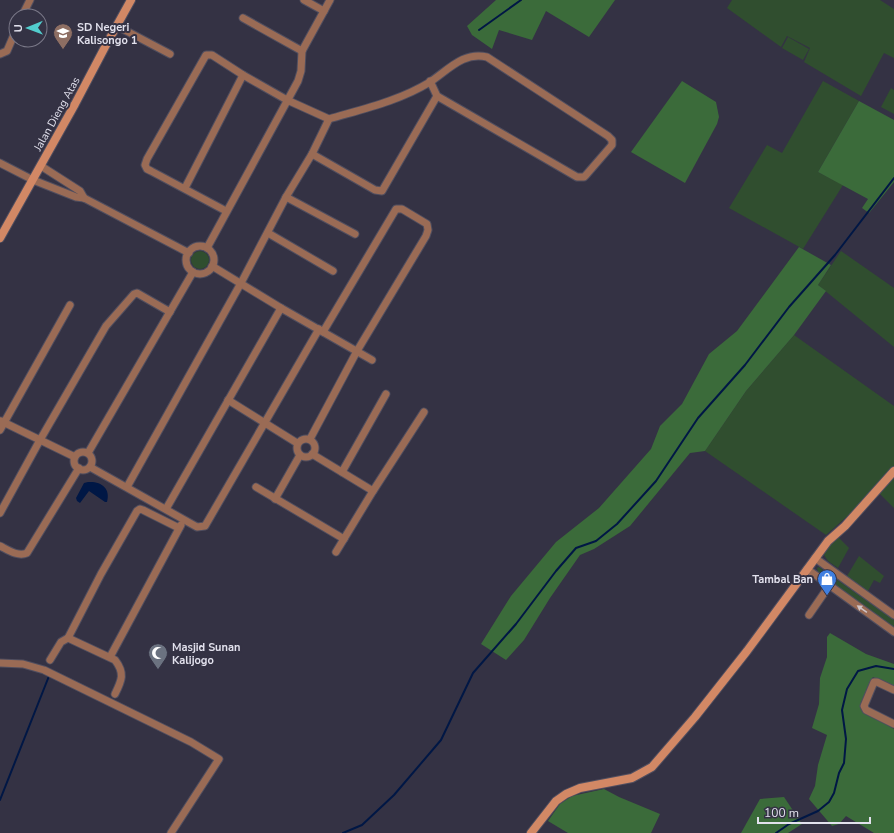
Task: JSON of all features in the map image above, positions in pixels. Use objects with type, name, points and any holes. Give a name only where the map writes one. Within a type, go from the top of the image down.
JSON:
[{"type":"street","name":"Jalan Dieng Atas","points":[[1,233],[41,166],[131,0]]},
{"type":"street","points":[[304,0],[324,11]]},
{"type":"street","points":[[207,248],[298,81],[301,71],[302,51],[330,0]]},
{"type":"street","points":[[243,18],[302,51]]},
{"type":"street","points":[[117,26],[170,54]]},
{"type":"street","points":[[0,54],[7,51],[8,48]]},
{"type":"street","points":[[226,211],[147,168],[145,165],[206,56],[212,55],[243,75],[287,100],[329,119],[395,99],[430,81],[456,63],[468,57],[481,55],[487,56],[608,136],[612,140],[612,145],[586,176],[580,177],[437,96],[430,81]]},
{"type":"street","points":[[184,188],[243,75]]},
{"type":"street","points":[[312,154],[376,190],[382,191],[437,96]]},
{"type":"street","points":[[127,487],[241,283],[286,197],[312,154],[329,119]]},
{"type":"street","points":[[0,164],[33,180],[76,197],[84,198],[189,253]]},
{"type":"street","points":[[41,166],[80,191],[84,198]]},
{"type":"street","points":[[53,188],[58,176]]},
{"type":"street","points":[[286,197],[355,234]]},
{"type":"street","points":[[90,467],[198,527],[205,526],[264,423],[394,211],[397,209],[402,209],[427,224],[428,230],[418,250],[357,351],[310,439]]},
{"type":"street","points":[[268,233],[333,271]]},
{"type":"street","points":[[197,247],[207,248],[213,256],[212,266],[205,273],[199,274],[193,272],[187,263],[189,253],[197,247]]},
{"type":"street","points":[[212,266],[281,308],[372,360]]},
{"type":"street","points":[[88,453],[193,272]]},
{"type":"street","points":[[0,513],[40,440],[106,326],[134,294],[140,293],[170,312]]},
{"type":"street","points":[[0,430],[1,420],[70,306]]},
{"type":"street","points":[[166,509],[281,308]]},
{"type":"street","points":[[342,472],[386,394]]},
{"type":"street","points":[[228,400],[297,443]]},
{"type":"street","points":[[336,552],[424,412]]},
{"type":"street","points":[[1,420],[75,457]]},
{"type":"street","points":[[304,438],[310,439],[315,446],[312,454],[305,457],[300,455],[296,448],[297,443],[304,438]]},
{"type":"street","points":[[82,452],[88,453],[92,461],[90,467],[86,470],[79,468],[75,465],[75,457],[82,452]]},
{"type":"street","points":[[312,454],[373,491]]},
{"type":"street","points":[[276,499],[300,455]]},
{"type":"street","points":[[0,546],[18,554],[27,553],[79,468]]},
{"type":"street","points":[[531,833],[556,802],[566,794],[580,788],[632,778],[652,768],[695,717],[747,651],[828,541],[845,526],[894,471]]},
{"type":"street","points":[[256,487],[344,539]]},
{"type":"street","points":[[50,660],[61,642],[68,638],[137,511],[140,509],[143,510],[179,528]]},
{"type":"street","points":[[110,657],[184,519]]},
{"type":"street","points":[[811,564],[829,586],[894,632]]},
{"type":"street","points":[[811,564],[894,616]]},
{"type":"street","points":[[809,615],[829,586]]},
{"type":"street","points":[[68,638],[110,657],[120,666],[122,673],[121,679],[114,694]]},
{"type":"street","points":[[0,663],[23,664],[44,670],[191,742],[219,759],[171,833]]},
{"type":"street","points":[[894,690],[874,682],[864,706],[866,710],[894,724]]},
{"type":"green space","points":[[496,0],[615,0],[589,37],[546,11],[532,40],[499,30],[492,49],[472,35],[467,26]]},
{"type":"green space","points":[[732,0],[880,0],[894,9],[894,58],[884,53],[861,96],[804,62],[810,48],[787,36],[781,47],[727,8]]},
{"type":"green space","points":[[788,37],[809,49],[803,60],[782,48]]},
{"type":"green space","points":[[682,81],[716,102],[719,117],[717,124],[685,183],[631,152]]},
{"type":"green space","points":[[823,81],[859,101],[818,172],[843,185],[803,249],[729,208],[767,145],[782,153]]},
{"type":"green space","points":[[891,88],[894,90],[894,114],[881,107]]},
{"type":"green space","points":[[859,101],[894,120],[894,182],[869,213],[862,208],[868,199],[818,172]]},
{"type":"green space","points":[[799,247],[831,265],[818,285],[826,291],[794,335],[746,391],[705,451],[690,453],[630,526],[594,549],[580,555],[550,598],[524,640],[506,660],[481,644],[511,596],[556,542],[599,508],[651,449],[660,426],[682,404],[709,354],[737,331]]},
{"type":"green space","points":[[196,251],[204,251],[209,256],[207,267],[204,269],[196,269],[191,264],[191,256]]},
{"type":"green space","points":[[841,251],[894,288],[894,347],[818,285]]},
{"type":"green space","points":[[794,335],[894,406],[894,466],[852,512],[826,535],[705,451],[746,391]]},
{"type":"green space","points":[[894,476],[894,508],[879,493]]},
{"type":"green space","points":[[838,537],[849,548],[838,568],[828,561],[824,555],[829,545]]},
{"type":"green space","points":[[859,556],[884,576],[880,583],[874,580],[868,591],[847,576]]},
{"type":"green space","points":[[819,567],[894,620],[894,627],[818,572],[817,568]]},
{"type":"green space","points":[[830,633],[866,654],[894,664],[894,687],[873,677],[867,688],[861,709],[894,729],[894,833],[874,833],[846,816],[839,824],[832,826],[809,799],[815,786],[818,765],[827,735],[812,728],[819,704],[820,678],[827,657],[827,637]]},
{"type":"green space","points":[[604,789],[660,814],[651,833],[568,833],[548,821],[560,804],[572,796]]},
{"type":"green space","points":[[784,797],[802,824],[788,833],[741,833],[760,799]]},
{"type":"water","points":[[88,482],[101,484],[104,486],[108,493],[107,502],[89,491],[80,503],[77,501],[76,498],[84,483]]},
{"type":"waterway","points":[[479,30],[521,0]]},
{"type":"waterway","points":[[343,833],[362,825],[394,795],[441,740],[473,673],[516,624],[556,571],[576,548],[596,541],[617,524],[656,481],[698,418],[745,365],[789,307],[835,255],[894,178]]},
{"type":"waterway","points":[[776,833],[789,824],[818,811],[829,802],[834,793],[839,773],[844,763],[846,739],[842,710],[847,689],[858,671],[876,666],[894,669]]},
{"type":"waterway","points":[[0,800],[49,676]]},
{"type":"place","name":"SD Negeri Kalisongo 1","points":[[63,50]]},
{"type":"place","name":"Tambal Ban","points":[[827,596]]},
{"type":"place","name":"Masjid Sunan Kalijogo","points":[[158,670]]}]
